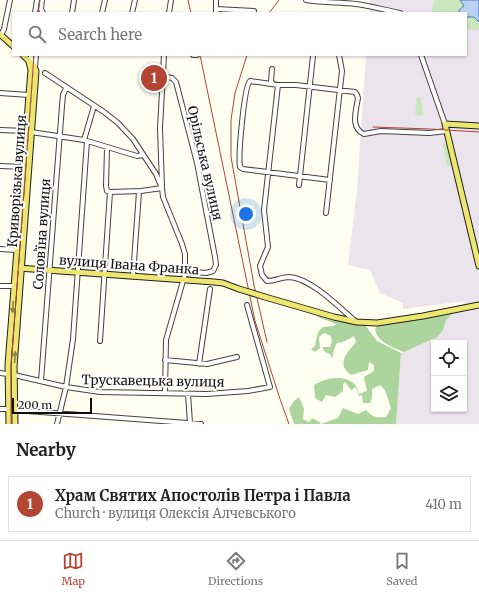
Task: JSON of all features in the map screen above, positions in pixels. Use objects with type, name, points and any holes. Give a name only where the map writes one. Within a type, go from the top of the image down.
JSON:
[{"type":"main road","points":[[0,34],[12,45]]},
{"type":"main road","name":"Криворізька вулиця","points":[[9,424],[11,409],[14,286],[18,268],[17,250],[23,167],[29,132],[30,60]]},
{"type":"main road","name":"Криворізька вулиця","points":[[11,374],[29,132],[36,71],[30,60]]},
{"type":"main road","points":[[479,126],[445,124],[479,266]]},
{"type":"main road","name":"вулиця Івана Франка","points":[[18,268],[223,283],[310,311],[356,322],[377,323],[435,314],[479,305]]},
{"type":"main road","name":"Криворізька вулиця","points":[[11,409],[15,424]]},
{"type":"street","points":[[0,34],[4,29],[10,0]]},
{"type":"street","points":[[35,12],[37,0]]},
{"type":"street","points":[[42,0],[41,9],[42,12]]},
{"type":"street","points":[[72,12],[74,0]]},
{"type":"street","points":[[102,12],[104,0]]},
{"type":"street","points":[[132,12],[135,0]]},
{"type":"street","points":[[169,12],[171,0]]},
{"type":"street","points":[[216,0],[216,11],[254,11]]},
{"type":"street","points":[[306,0],[319,3],[337,2],[395,12]]},
{"type":"street","points":[[164,56],[160,128],[162,188],[163,197],[185,254],[185,274],[166,340],[165,393]]},
{"type":"street","points":[[299,185],[313,56]]},
{"type":"street","points":[[326,213],[342,71],[339,56]]},
{"type":"street","points":[[421,56],[445,124]]},
{"type":"street","points":[[272,69],[270,81],[273,84]]},
{"type":"street","points":[[45,73],[118,123],[128,132],[156,174],[162,188]]},
{"type":"street","name":"Орільська вулиця","points":[[163,76],[172,78],[176,82],[197,163],[216,264],[213,271],[209,273],[196,272],[185,274]]},
{"type":"street","points":[[330,180],[243,170],[240,167],[241,141],[247,86],[250,81],[278,85],[286,84],[352,91],[357,95],[356,129],[364,134],[381,131],[429,133],[446,131]]},
{"type":"street","points":[[278,85],[264,210],[268,247],[260,266],[260,270],[265,280],[269,281],[289,277],[302,281],[318,290],[356,322]]},
{"type":"street","name":"Соловʼїна вулиця","points":[[41,381],[63,95],[66,88]]},
{"type":"street","points":[[0,93],[29,95]]},
{"type":"street","points":[[57,424],[61,414],[73,339],[86,141],[94,106]]},
{"type":"street","points":[[0,130],[60,136],[86,141],[137,156],[142,155]]},
{"type":"street","points":[[100,341],[110,192],[107,191],[106,186],[107,148]]},
{"type":"street","points":[[0,166],[23,167]]},
{"type":"street","points":[[110,192],[139,192],[162,188]]},
{"type":"street","points":[[132,276],[139,192]]},
{"type":"street","points":[[0,249],[17,250]]},
{"type":"street","points":[[0,286],[14,286]]},
{"type":"street","points":[[199,364],[210,289]]},
{"type":"street","name":"Трускавецька вулиця","points":[[0,373],[11,374],[66,387],[100,392],[188,394],[225,393],[270,387],[247,305]]},
{"type":"street","points":[[165,360],[207,364],[237,357]]},
{"type":"street","points":[[188,394],[190,423]]},
{"type":"street","points":[[0,408],[201,424]]},
{"type":"shaded area","points":[[370,0],[479,0],[479,424],[396,424],[401,353],[416,347],[443,330],[446,320],[466,301],[403,309],[403,303],[380,293],[370,270],[348,265],[357,190],[366,56],[467,56],[467,12],[369,12]]},
{"type":"green space","points":[[434,0],[479,0],[479,30],[467,29],[467,12],[434,12],[432,10]]},
{"type":"green space","points":[[417,97],[420,97],[423,108],[423,115],[421,116],[415,114]]},
{"type":"green space","points":[[444,143],[447,145],[452,164],[450,167],[447,165],[443,146]]},
{"type":"green space","points":[[455,311],[446,320],[443,330],[437,337],[404,352],[382,341],[376,334],[375,329],[379,324]]},
{"type":"green space","points":[[316,314],[365,325],[377,341],[401,353],[396,424],[321,424],[338,418],[343,408],[358,414],[366,410],[373,416],[386,417],[391,408],[385,390],[380,385],[372,389],[370,403],[363,403],[362,395],[359,396],[356,387],[351,390],[345,382],[343,384],[343,391],[335,397],[326,395],[322,402],[315,398],[314,385],[324,380],[335,378],[347,379],[352,382],[357,387],[359,394],[367,391],[364,377],[374,371],[374,365],[369,362],[368,370],[351,375],[346,371],[343,362],[344,358],[356,342],[354,336],[343,342],[337,343],[332,359],[330,354],[325,352],[322,347],[330,347],[332,341],[331,336],[324,333],[319,337],[320,348],[315,352],[311,349],[315,346],[318,332],[323,327],[334,326],[336,324],[318,317]]},
{"type":"green space","points":[[299,397],[304,409],[303,419],[309,422],[312,418],[321,424],[294,424],[289,409],[293,402]]},
{"type":"water","points":[[460,0],[479,0],[479,22],[474,17],[467,17],[467,12],[459,12],[459,10],[464,6]]},
{"type":"tram line","points":[[38,12],[40,0]]},
{"type":"tram line","points":[[11,424],[11,367],[34,56]]},
{"type":"railway","points":[[188,0],[191,12]]},
{"type":"railway","points":[[270,12],[279,0]]},
{"type":"railway","points":[[200,56],[255,321],[289,424]]},
{"type":"railway","points":[[247,56],[235,93],[231,120],[231,157],[254,285],[267,342]]},
{"type":"railway","points":[[373,127],[479,132]]},
{"type":"place","name":"Храм Святих Апостолів Петра і Павла","points":[[154,78]]}]
